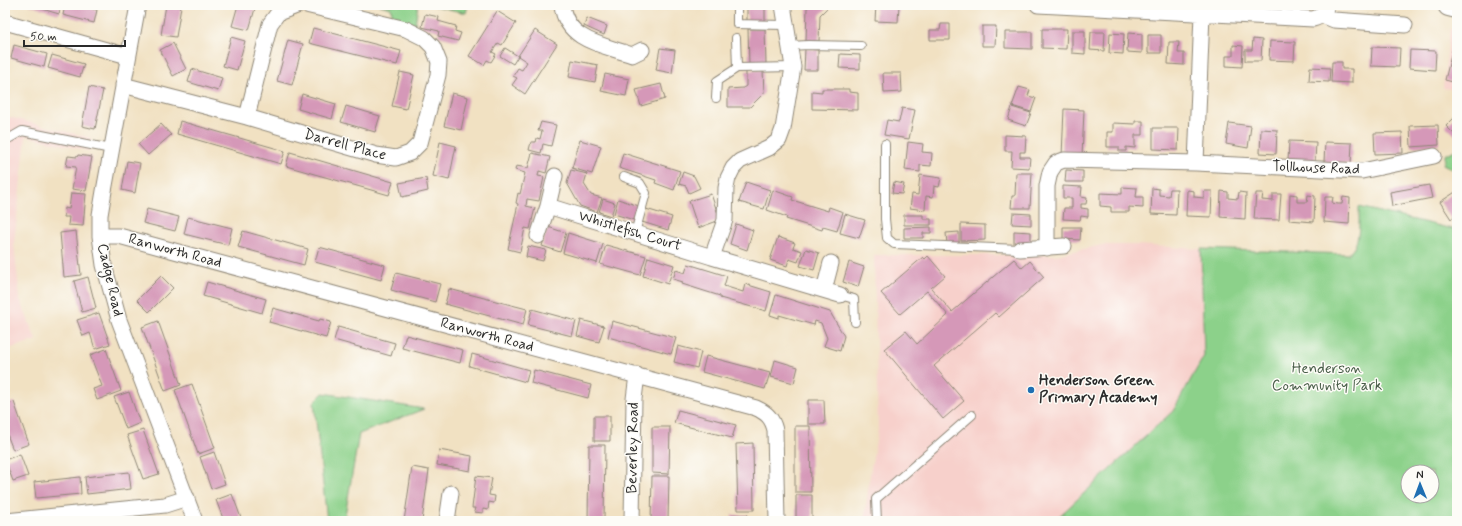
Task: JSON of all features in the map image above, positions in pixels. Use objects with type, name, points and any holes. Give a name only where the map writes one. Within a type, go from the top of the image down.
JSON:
[{"type":"highway","points":[[1449,5],[1457,6]]},
{"type":"street","name":"Cadge Road","points":[[138,5],[100,215],[100,236],[104,265],[119,320],[195,521]]},
{"type":"street","points":[[247,117],[270,24],[278,13],[299,5]]},
{"type":"street","name":"Darrell Place","points":[[124,85],[247,117],[376,155],[396,158],[410,153],[420,143],[438,75],[439,62],[433,47],[424,38],[406,29],[306,5]]},
{"type":"street","points":[[562,5],[566,23],[575,33],[587,40],[637,56]]},
{"type":"street","points":[[712,257],[725,220],[728,178],[733,168],[740,161],[769,148],[779,140],[783,129],[793,67],[783,5]]},
{"type":"street","points":[[1038,5],[1313,19],[1319,18],[1324,10],[1334,20],[1405,24]]},
{"type":"street","points":[[1196,163],[1202,14]]},
{"type":"street","points":[[5,22],[128,56]]},
{"type":"street","name":"Tollhouse Road","points":[[1047,248],[1047,186],[1050,172],[1056,163],[1064,160],[1196,163],[1367,170],[1434,156]]},
{"type":"street","points":[[538,236],[548,206],[555,176]]},
{"type":"street","name":"Whistlefish Court","points":[[548,206],[840,295]]},
{"type":"street","name":"Ranworth Road","points":[[100,236],[119,236],[756,408],[767,413],[773,421],[775,430],[777,521]]},
{"type":"street","points":[[1020,249],[1064,246]]},
{"type":"street","points":[[824,290],[832,263]]},
{"type":"street","name":"Beverley Road","points":[[632,521],[634,399],[637,375]]},
{"type":"street","points":[[447,521],[451,493]]},
{"type":"street","points":[[6,521],[165,505],[186,498]]},
{"type":"lane","points":[[737,8],[737,24],[786,25]]},
{"type":"lane","points":[[736,38],[737,68]]},
{"type":"lane","points":[[790,46],[861,46]]},
{"type":"lane","points":[[716,98],[717,80],[737,68],[793,67]]},
{"type":"lane","points":[[5,137],[10,138],[22,131],[111,149]]},
{"type":"lane","points":[[885,144],[885,219],[887,238],[894,244],[1020,249]]},
{"type":"lane","points":[[624,177],[640,182],[646,194],[634,233]]},
{"type":"lane","points":[[840,295],[854,299],[855,322]]},
{"type":"lane","points":[[877,521],[876,499],[972,415]]},
{"type":"shaded area","points":[[1450,29],[1457,30],[1457,90],[1443,88]]},
{"type":"shaded area","points":[[5,116],[91,138],[89,151],[26,136],[14,243],[20,299],[36,340],[5,350]]},
{"type":"shaded area","name":"Henderson Green Primary Academy","points":[[1102,245],[1137,245],[1201,249],[1204,356],[1173,411],[1054,521],[864,521],[878,430],[874,255],[1056,255]]},
{"type":"green space","points":[[380,5],[418,5],[415,24],[393,19],[391,8]]},
{"type":"green space","points":[[431,5],[468,5],[466,13]]},
{"type":"green space","points":[[1457,149],[1457,171],[1443,164],[1445,155]]},
{"type":"green space","name":"Henderson Community Park","points":[[1359,207],[1457,230],[1457,521],[1054,521],[1173,411],[1204,356],[1201,249],[1348,254],[1355,245],[1359,226]]},
{"type":"green space","points":[[323,393],[424,409],[359,434],[344,521],[327,521],[314,402]]},
{"type":"building","points":[[29,5],[61,5],[59,14]]},
{"type":"building","points":[[65,5],[79,5],[97,10],[94,23],[63,15]]},
{"type":"building","points":[[166,5],[181,7],[176,37],[161,35]]},
{"type":"building","points":[[238,5],[256,5],[249,30],[232,26]]},
{"type":"building","points":[[745,5],[765,5],[765,22],[747,22],[747,7]]},
{"type":"building","points":[[811,5],[830,5],[820,15],[819,41],[806,41],[807,8]]},
{"type":"building","points":[[876,5],[899,5],[898,22],[875,21]]},
{"type":"building","points":[[497,11],[516,23],[502,45],[498,43],[492,52],[496,54],[491,62],[487,60],[484,65],[469,56]]},
{"type":"building","points":[[425,14],[439,17],[438,21],[456,26],[455,31],[461,33],[458,41],[438,36],[439,31],[422,27]]},
{"type":"building","points":[[587,18],[607,26],[604,35],[584,26]]},
{"type":"building","points":[[941,24],[950,24],[950,40],[930,40],[930,30],[940,30]]},
{"type":"building","points":[[982,26],[996,26],[995,46],[982,46]]},
{"type":"building","points":[[313,28],[401,51],[397,65],[309,43]]},
{"type":"building","points":[[748,29],[765,29],[766,64],[749,65]]},
{"type":"building","points":[[1042,29],[1067,29],[1066,49],[1042,48]]},
{"type":"building","points":[[535,30],[557,44],[525,94],[512,85],[517,78],[513,76],[518,68],[522,70],[527,62],[518,56]]},
{"type":"building","points":[[1072,31],[1085,31],[1085,54],[1072,53]]},
{"type":"building","points":[[1005,32],[1032,32],[1032,49],[1005,48]]},
{"type":"building","points":[[1091,32],[1105,32],[1104,51],[1090,50]]},
{"type":"building","points":[[1110,33],[1124,34],[1123,54],[1109,53]]},
{"type":"building","points":[[1128,33],[1142,34],[1142,53],[1127,52]]},
{"type":"building","points":[[1148,35],[1161,35],[1161,53],[1148,53]]},
{"type":"building","points":[[231,37],[245,41],[237,70],[223,66]]},
{"type":"building","points":[[1253,39],[1262,40],[1261,61],[1245,61],[1245,50],[1252,50]]},
{"type":"building","points":[[1455,39],[1457,40],[1457,83],[1445,80]]},
{"type":"building","points":[[288,40],[303,44],[292,85],[277,81]]},
{"type":"building","points":[[1270,41],[1295,42],[1294,61],[1269,60]]},
{"type":"building","points":[[1169,42],[1179,42],[1178,53],[1184,53],[1184,65],[1168,64]]},
{"type":"building","points":[[173,43],[186,69],[173,76],[160,50]]},
{"type":"building","points":[[14,45],[47,54],[44,67],[11,58]]},
{"type":"building","points":[[1233,45],[1243,46],[1242,67],[1226,66],[1226,56],[1233,56]]},
{"type":"building","points":[[1372,47],[1400,48],[1399,67],[1371,66]]},
{"type":"building","points":[[505,48],[518,56],[513,64],[500,56]]},
{"type":"building","points":[[660,48],[675,50],[672,73],[656,70]]},
{"type":"building","points":[[5,49],[9,50],[5,63]]},
{"type":"building","points":[[805,49],[818,50],[818,70],[804,70]]},
{"type":"building","points":[[1410,50],[1436,51],[1435,70],[1409,68]]},
{"type":"building","points":[[840,54],[860,55],[860,69],[839,68]]},
{"type":"building","points":[[52,55],[84,64],[80,77],[48,68]]},
{"type":"building","points":[[572,60],[598,65],[595,82],[569,77]]},
{"type":"building","points":[[1332,62],[1342,62],[1342,69],[1352,69],[1352,83],[1331,82]]},
{"type":"building","points":[[1310,67],[1330,68],[1329,82],[1309,81]]},
{"type":"building","points":[[192,69],[222,78],[218,91],[188,82]]},
{"type":"building","points":[[763,70],[764,93],[750,107],[728,107],[728,89],[743,88],[746,86],[746,71]]},
{"type":"building","points":[[400,72],[414,75],[406,109],[392,106]]},
{"type":"building","points":[[883,73],[901,73],[902,92],[884,93]]},
{"type":"building","points":[[605,74],[629,79],[626,96],[601,91]]},
{"type":"building","points":[[661,84],[665,99],[641,106],[636,90]]},
{"type":"building","points":[[89,87],[103,90],[95,129],[82,126]]},
{"type":"building","points":[[1019,87],[1030,90],[1028,96],[1036,98],[1031,112],[1012,106]]},
{"type":"building","points":[[822,89],[849,89],[849,92],[858,93],[858,110],[812,109],[812,91],[822,92]]},
{"type":"building","points":[[452,93],[468,97],[461,130],[444,126]]},
{"type":"building","points":[[302,94],[336,104],[332,119],[298,109]]},
{"type":"building","points":[[346,106],[380,116],[375,132],[341,122]]},
{"type":"building","points":[[1012,107],[1031,113],[1026,126],[1008,120]]},
{"type":"building","points":[[902,108],[915,110],[909,139],[884,135],[887,120],[899,122]]},
{"type":"building","points":[[1064,109],[1084,110],[1082,157],[1062,156]]},
{"type":"building","points":[[1457,115],[1457,137],[1446,126]]},
{"type":"building","points":[[180,121],[285,151],[281,164],[177,134]]},
{"type":"building","points":[[1135,121],[1143,121],[1143,135],[1135,135],[1135,148],[1126,147],[1126,151],[1119,151],[1119,147],[1107,147],[1107,132],[1113,132],[1113,123],[1135,124]]},
{"type":"building","points":[[541,122],[556,125],[551,146],[543,144],[541,153],[529,150],[531,142],[536,142],[537,138],[540,139],[542,131],[538,131]]},
{"type":"building","points":[[1229,123],[1251,126],[1248,148],[1226,144]]},
{"type":"building","points":[[161,124],[171,135],[148,155],[138,144]]},
{"type":"building","points":[[1438,125],[1439,145],[1411,147],[1410,126]]},
{"type":"building","points":[[1153,128],[1179,128],[1178,150],[1153,149]]},
{"type":"building","points":[[1261,129],[1277,130],[1276,154],[1260,153]]},
{"type":"building","points":[[1402,132],[1403,153],[1375,154],[1374,133]]},
{"type":"building","points":[[1005,135],[1026,136],[1025,152],[1020,152],[1020,157],[1030,157],[1029,168],[1011,167],[1012,151],[1005,151]]},
{"type":"building","points":[[580,140],[601,146],[592,174],[572,168]]},
{"type":"building","points":[[1289,141],[1316,142],[1315,162],[1288,161]]},
{"type":"building","points":[[440,142],[456,146],[449,180],[433,176]]},
{"type":"building","points":[[908,142],[923,144],[922,152],[932,153],[931,166],[920,165],[920,172],[905,170]]},
{"type":"building","points":[[1325,142],[1352,143],[1351,164],[1324,162]]},
{"type":"building","points":[[1455,151],[1457,151],[1457,166],[1454,166]]},
{"type":"building","points":[[290,152],[393,182],[389,195],[286,166]]},
{"type":"building","points":[[532,153],[550,157],[546,173],[539,171],[538,176],[544,177],[539,201],[527,199],[526,206],[535,208],[530,229],[525,228],[520,252],[508,249],[518,204],[516,203],[518,193],[520,194],[525,173],[515,170],[516,166],[528,168]]},
{"type":"building","points":[[623,153],[680,171],[674,190],[655,183],[656,180],[619,168]]},
{"type":"building","points":[[78,155],[92,157],[86,191],[72,189],[76,167],[66,166],[68,156],[77,157]]},
{"type":"building","points":[[127,161],[140,163],[135,193],[122,190]]},
{"type":"building","points":[[571,170],[587,174],[584,184],[591,195],[602,198],[597,212],[580,206],[567,183]]},
{"type":"building","points":[[1066,170],[1083,171],[1083,182],[1065,182]]},
{"type":"building","points":[[683,172],[694,176],[700,188],[689,193],[686,186],[679,184]]},
{"type":"building","points":[[1016,173],[1032,173],[1030,208],[1011,208],[1012,196],[1015,196]]},
{"type":"building","points":[[920,175],[941,178],[939,187],[934,186],[933,197],[926,196],[925,210],[910,208],[912,194],[918,195]]},
{"type":"building","points":[[426,178],[428,191],[402,197],[399,183]]},
{"type":"building","points":[[746,182],[770,190],[764,209],[739,202]]},
{"type":"building","points":[[894,182],[904,184],[902,194],[892,193]]},
{"type":"building","points":[[1429,185],[1432,198],[1392,206],[1390,192]]},
{"type":"building","points":[[1063,186],[1082,187],[1081,197],[1087,198],[1086,204],[1081,204],[1081,208],[1088,209],[1088,217],[1081,216],[1080,220],[1063,219],[1064,208],[1072,208],[1072,198],[1063,198]]},
{"type":"building","points":[[1122,187],[1137,188],[1136,197],[1143,197],[1143,208],[1129,207],[1129,212],[1111,212],[1111,207],[1100,206],[1100,193],[1122,194]]},
{"type":"building","points":[[1152,188],[1159,189],[1159,195],[1169,196],[1170,189],[1177,189],[1176,215],[1151,214]]},
{"type":"building","points":[[773,190],[793,197],[792,200],[828,211],[829,207],[843,212],[837,231],[823,227],[822,230],[786,219],[787,217],[767,210]]},
{"type":"building","points":[[1187,190],[1194,191],[1194,197],[1204,198],[1204,191],[1212,191],[1211,217],[1186,216]]},
{"type":"building","points":[[1221,191],[1228,192],[1228,198],[1238,199],[1239,192],[1246,193],[1245,219],[1220,217]]},
{"type":"building","points":[[1457,191],[1457,215],[1451,219],[1440,202]]},
{"type":"building","points":[[71,193],[86,194],[83,226],[68,225],[69,217],[64,217],[65,208],[69,209]]},
{"type":"building","points":[[1256,193],[1263,193],[1262,200],[1273,201],[1273,194],[1281,194],[1279,220],[1254,219]]},
{"type":"building","points":[[711,194],[720,220],[698,228],[689,201]]},
{"type":"building","points":[[1290,194],[1297,195],[1297,202],[1307,202],[1308,195],[1315,196],[1314,222],[1289,220]]},
{"type":"building","points":[[1325,197],[1333,197],[1332,203],[1338,204],[1342,204],[1343,197],[1350,198],[1349,224],[1324,222]]},
{"type":"building","points":[[603,199],[615,203],[611,216],[599,212]]},
{"type":"building","points":[[618,199],[639,206],[634,220],[614,214]]},
{"type":"building","points":[[147,209],[179,217],[175,231],[143,223]]},
{"type":"building","points":[[646,209],[672,217],[668,230],[642,222]]},
{"type":"building","points":[[1013,213],[1031,214],[1031,225],[1012,224]]},
{"type":"building","points":[[845,214],[865,220],[859,238],[840,233]]},
{"type":"building","points":[[904,215],[923,215],[923,219],[931,219],[931,225],[904,225]]},
{"type":"building","points":[[188,217],[232,228],[228,245],[184,234]]},
{"type":"building","points":[[736,224],[753,230],[747,250],[730,244]]},
{"type":"building","points":[[961,224],[985,225],[985,240],[961,241]]},
{"type":"building","points":[[548,227],[566,233],[560,252],[542,246]]},
{"type":"building","points":[[931,227],[931,233],[923,233],[923,238],[904,238],[904,228]]},
{"type":"building","points":[[1063,227],[1081,227],[1080,240],[1063,239]]},
{"type":"building","points":[[76,231],[81,275],[64,277],[60,233]]},
{"type":"building","points":[[243,231],[308,249],[304,265],[238,247]]},
{"type":"building","points":[[1014,231],[1031,232],[1031,244],[1014,243]]},
{"type":"building","points":[[959,232],[959,244],[947,244],[946,233]]},
{"type":"building","points":[[568,233],[603,244],[597,263],[563,253]]},
{"type":"building","points":[[778,237],[795,243],[793,248],[802,251],[798,262],[789,259],[787,266],[770,260]]},
{"type":"building","points":[[606,245],[646,256],[640,275],[600,264]]},
{"type":"building","points":[[528,246],[546,250],[543,261],[526,257]]},
{"type":"building","points":[[319,247],[385,265],[381,280],[315,262]]},
{"type":"building","points":[[806,249],[819,253],[814,270],[800,266]]},
{"type":"building","points":[[928,256],[945,276],[931,288],[952,312],[1014,259],[1022,268],[1030,261],[1044,277],[999,317],[995,313],[934,366],[964,401],[943,419],[884,349],[906,331],[917,344],[948,315],[927,291],[900,314],[881,293],[923,257],[925,259]]},
{"type":"building","points":[[648,257],[674,265],[668,284],[643,276]]},
{"type":"building","points":[[849,262],[864,267],[858,287],[843,282]]},
{"type":"building","points":[[688,264],[727,276],[724,286],[743,292],[745,284],[771,292],[766,311],[720,298],[720,296],[682,284],[683,282],[673,279],[676,270],[685,273]]},
{"type":"building","points":[[396,273],[440,284],[435,302],[391,290]]},
{"type":"building","points":[[161,276],[173,288],[149,312],[137,300]]},
{"type":"building","points":[[88,277],[96,308],[82,312],[74,281]]},
{"type":"building","points":[[207,282],[266,299],[262,313],[203,296]]},
{"type":"building","points":[[449,289],[527,309],[523,325],[445,304]]},
{"type":"building","points":[[776,295],[830,312],[844,336],[840,351],[824,346],[827,338],[821,323],[815,321],[814,325],[779,315],[779,318],[770,315]]},
{"type":"building","points":[[273,308],[319,321],[320,319],[331,322],[326,338],[269,322]]},
{"type":"building","points":[[532,309],[576,321],[572,336],[528,325]]},
{"type":"building","points":[[99,313],[110,344],[95,349],[90,333],[83,336],[77,320]]},
{"type":"building","points":[[581,320],[604,326],[599,342],[577,336]]},
{"type":"building","points":[[158,321],[181,385],[165,391],[142,327]]},
{"type":"building","points":[[612,321],[676,338],[671,354],[608,337]]},
{"type":"building","points":[[338,327],[395,343],[391,356],[334,340]]},
{"type":"building","points":[[406,335],[463,350],[460,363],[402,348]]},
{"type":"building","points":[[678,346],[701,352],[697,368],[674,362]]},
{"type":"building","points":[[106,349],[121,391],[97,400],[93,389],[102,386],[90,355]]},
{"type":"building","points":[[472,354],[529,370],[526,382],[469,366]]},
{"type":"building","points":[[706,356],[770,373],[765,389],[702,372]]},
{"type":"building","points":[[775,360],[798,367],[794,383],[771,377]]},
{"type":"building","points":[[534,370],[591,385],[588,398],[531,383]]},
{"type":"building","points":[[192,384],[215,448],[198,454],[175,390]]},
{"type":"building","points":[[129,392],[140,423],[126,429],[114,397]]},
{"type":"building","points":[[808,400],[824,400],[825,424],[808,424]]},
{"type":"building","points":[[14,402],[29,444],[13,450],[5,429],[5,405]]},
{"type":"building","points":[[678,410],[736,425],[732,438],[674,423]]},
{"type":"building","points":[[594,416],[610,416],[610,441],[594,441]]},
{"type":"building","points":[[795,426],[810,426],[811,492],[795,492]]},
{"type":"building","points":[[652,427],[670,427],[669,474],[652,473]]},
{"type":"building","points":[[143,430],[159,474],[143,479],[127,435]]},
{"type":"building","points":[[753,443],[754,510],[738,510],[736,444]]},
{"type":"building","points":[[589,445],[605,445],[604,521],[588,521]]},
{"type":"building","points":[[439,450],[472,456],[470,471],[437,465]]},
{"type":"building","points":[[214,452],[225,484],[211,489],[200,457]]},
{"type":"building","points":[[20,454],[28,476],[13,481],[5,460]]},
{"type":"building","points":[[412,467],[429,470],[422,521],[404,521]]},
{"type":"building","points":[[129,472],[131,489],[87,494],[85,477]]},
{"type":"building","points":[[476,476],[492,478],[489,495],[495,496],[494,503],[489,502],[488,510],[483,509],[483,513],[474,512],[475,508],[472,508]]},
{"type":"building","points":[[652,476],[669,476],[668,521],[651,521]]},
{"type":"building","points":[[80,477],[81,494],[36,498],[34,482]]},
{"type":"building","points":[[232,494],[242,521],[224,521],[216,500]]},
{"type":"building","points":[[796,495],[812,495],[812,521],[796,521]]},
{"type":"building","points":[[732,515],[748,515],[748,521],[732,521]]},
{"type":"place","name":"Henderson Green Primary Academy","points":[[1031,390]]}]
